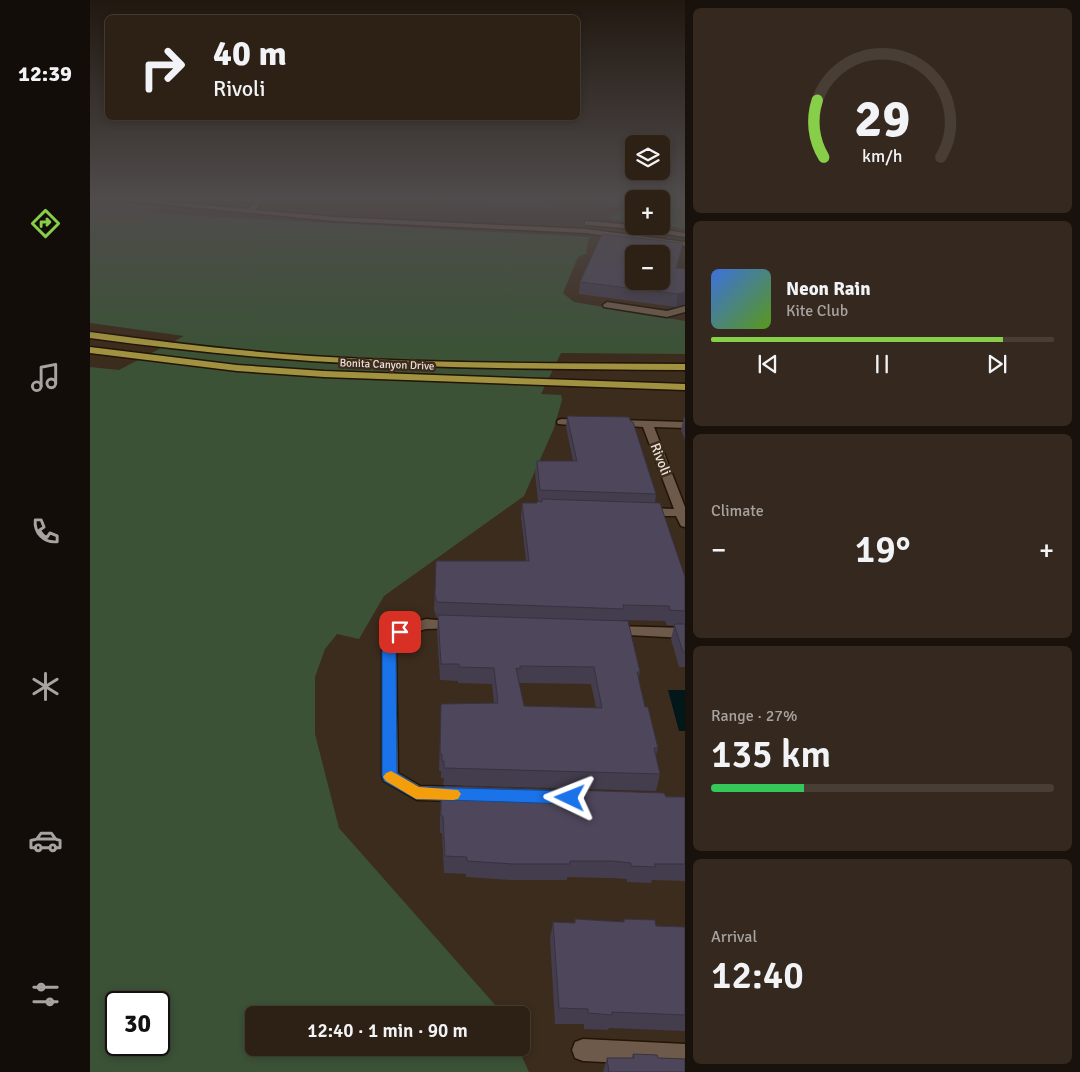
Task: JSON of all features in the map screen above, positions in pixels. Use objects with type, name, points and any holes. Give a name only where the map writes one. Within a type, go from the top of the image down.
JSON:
[{"type":"main road","name":"Bonita Canyon Drive","points":[[90,335],[165,345],[366,362],[685,367]]},
{"type":"main road","name":"Bonita Canyon Drive","points":[[90,350],[143,357],[324,374],[685,387]]},
{"type":"street","points":[[607,305],[667,314],[685,309]]},
{"type":"street","points":[[562,422],[591,423]]},
{"type":"street","points":[[610,423],[685,425]]},
{"type":"street","name":"Rivoli","points":[[647,424],[684,516]]},
{"type":"street","points":[[634,511],[684,516]]},
{"type":"street","points":[[466,626],[426,624],[400,632],[389,651],[390,776],[416,793],[476,795]]},
{"type":"street","points":[[595,630],[685,633]]},
{"type":"street","points":[[582,1050],[685,1055]]},
{"type":"green space","points":[[90,248],[587,248],[586,254],[578,257],[563,293],[574,302],[685,321],[685,354],[561,353],[541,394],[561,395],[562,400],[554,428],[524,496],[384,596],[359,639],[337,634],[325,649],[315,677],[315,734],[339,828],[496,1006],[245,1006],[245,1056],[522,1056],[529,1072],[90,1072],[90,367],[119,370],[184,336],[90,323]]},
{"type":"shaded area","points":[[668,690],[685,690],[685,731],[679,731]]},
{"type":"building","points":[[596,248],[625,248],[625,288],[580,282]]},
{"type":"building","points":[[670,248],[682,248],[676,268],[685,269],[685,292],[678,294],[645,290],[670,290]]},
{"type":"building","points":[[567,416],[629,417],[631,422],[633,422],[656,494],[540,490],[537,461],[577,461]]},
{"type":"building","points":[[542,499],[660,503],[685,577],[685,611],[670,610],[669,606],[623,605],[624,609],[437,602],[435,595],[436,561],[529,561],[522,503],[542,502]]},
{"type":"building","points":[[438,615],[628,621],[640,672],[637,672],[645,707],[648,707],[658,748],[654,748],[660,774],[444,768],[444,761],[442,761],[442,754],[440,753],[441,704],[498,703],[494,668],[459,667],[459,664],[441,664]],"holes":[[[520,666],[594,667],[602,708],[524,706],[516,668],[520,669]]]},
{"type":"building","points":[[674,624],[685,624],[685,652],[683,652]]},
{"type":"building","points":[[444,786],[664,793],[666,797],[685,797],[685,864],[654,864],[656,867],[631,866],[631,863],[612,861],[570,861],[570,864],[513,864],[467,861],[467,857],[445,856],[443,816],[441,816],[441,798],[444,798]]},
{"type":"building","points":[[575,919],[624,922],[624,919],[655,920],[656,926],[685,927],[685,1015],[612,1012],[612,1015],[588,1013],[588,1009],[559,1008],[553,922],[575,923]]},
{"type":"building","points":[[633,1054],[657,1055],[658,1058],[685,1059],[685,1072],[609,1072],[607,1058],[634,1058]]},
{"type":"slow traffic","points":[[391,777],[416,793],[453,794]]},
{"type":"route","points":[[400,632],[389,651],[390,776],[416,793],[570,798]]}]
